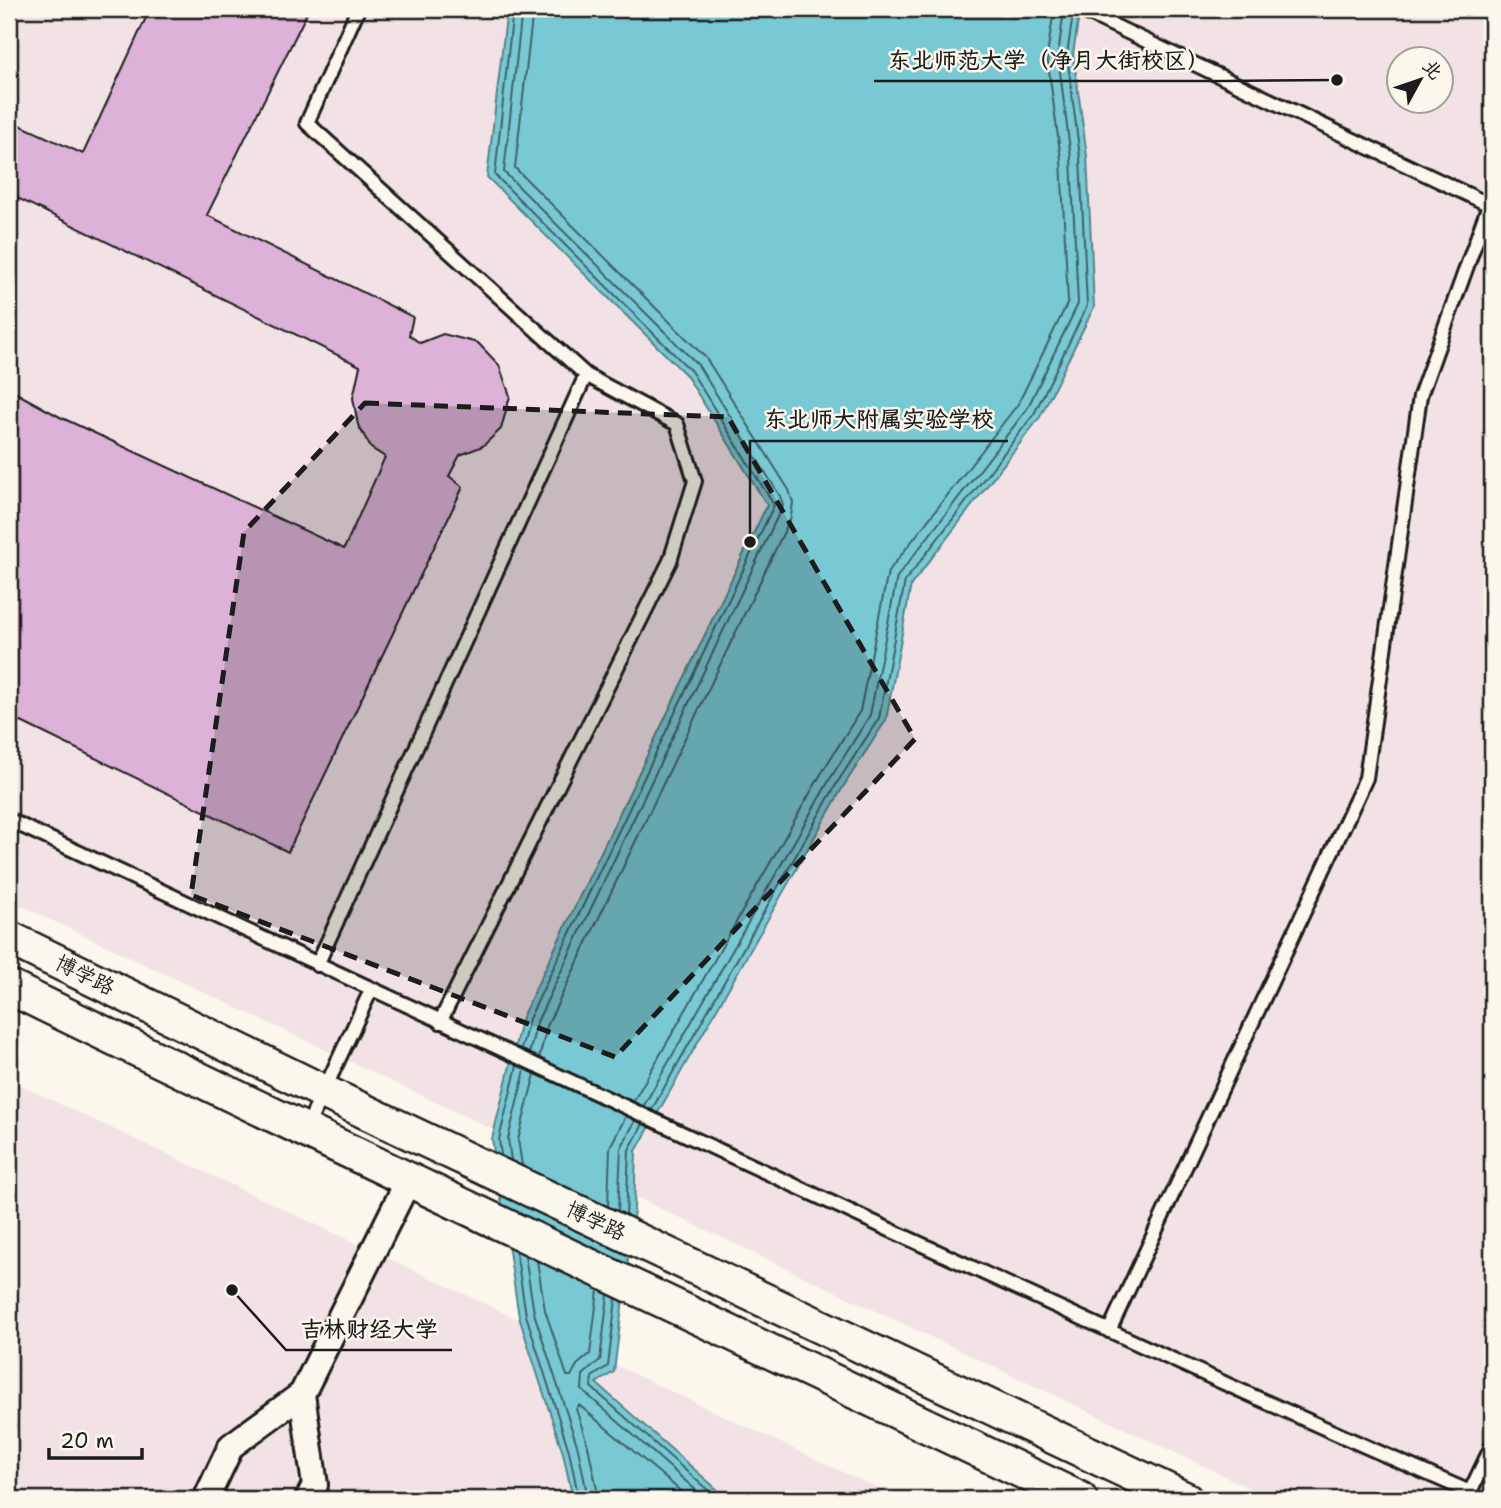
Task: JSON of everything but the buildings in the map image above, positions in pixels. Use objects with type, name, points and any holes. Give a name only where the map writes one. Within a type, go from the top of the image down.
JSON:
[{"type":"main road","name":"博学路","points":[[9,937],[324,1092],[1185,1499]]},
{"type":"main road","name":"博学路","points":[[9,987],[305,1132],[1080,1499]]},
{"type":"street","points":[[206,1499],[231,1446],[302,1394],[408,1181]]},
{"type":"street","points":[[302,1394],[315,1485],[308,1499]]},
{"type":"lane","points":[[358,9],[307,123],[586,374],[677,424],[695,481],[670,561],[440,1022]]},
{"type":"lane","points":[[1079,9],[1491,206],[1420,396],[1366,778],[1110,1331]]},
{"type":"lane","points":[[317,965],[586,374]]},
{"type":"lane","points":[[9,820],[459,1031],[1303,1420],[1470,1492],[1492,1446]]},
{"type":"lane","points":[[305,1132],[371,990]]},
{"type":"highlighted area","points":[[365,403],[728,417],[915,739],[615,1057],[191,895],[244,532]]},
{"type":"shaded area","points":[[9,9],[1492,9],[1492,1499],[1273,1499],[9,900]]},
{"type":"shaded area","points":[[9,1080],[900,1499],[9,1499]]},
{"type":"water","points":[[507,9],[1080,9],[1073,54],[1087,156],[1094,307],[1040,417],[911,585],[886,720],[843,787],[636,1151],[634,1210],[614,1372],[596,1383],[728,1499],[573,1499],[563,1453],[519,1317],[492,1139],[522,1017],[767,505],[686,375],[487,177]]},
{"type":"place","name":"东北师范大学（净月大街校区）","points":[[1337,80]]},
{"type":"place","name":"东北师大附属实验学校","points":[[750,542]]},
{"type":"place","name":"吉林财经大学","points":[[232,1290]]}]
